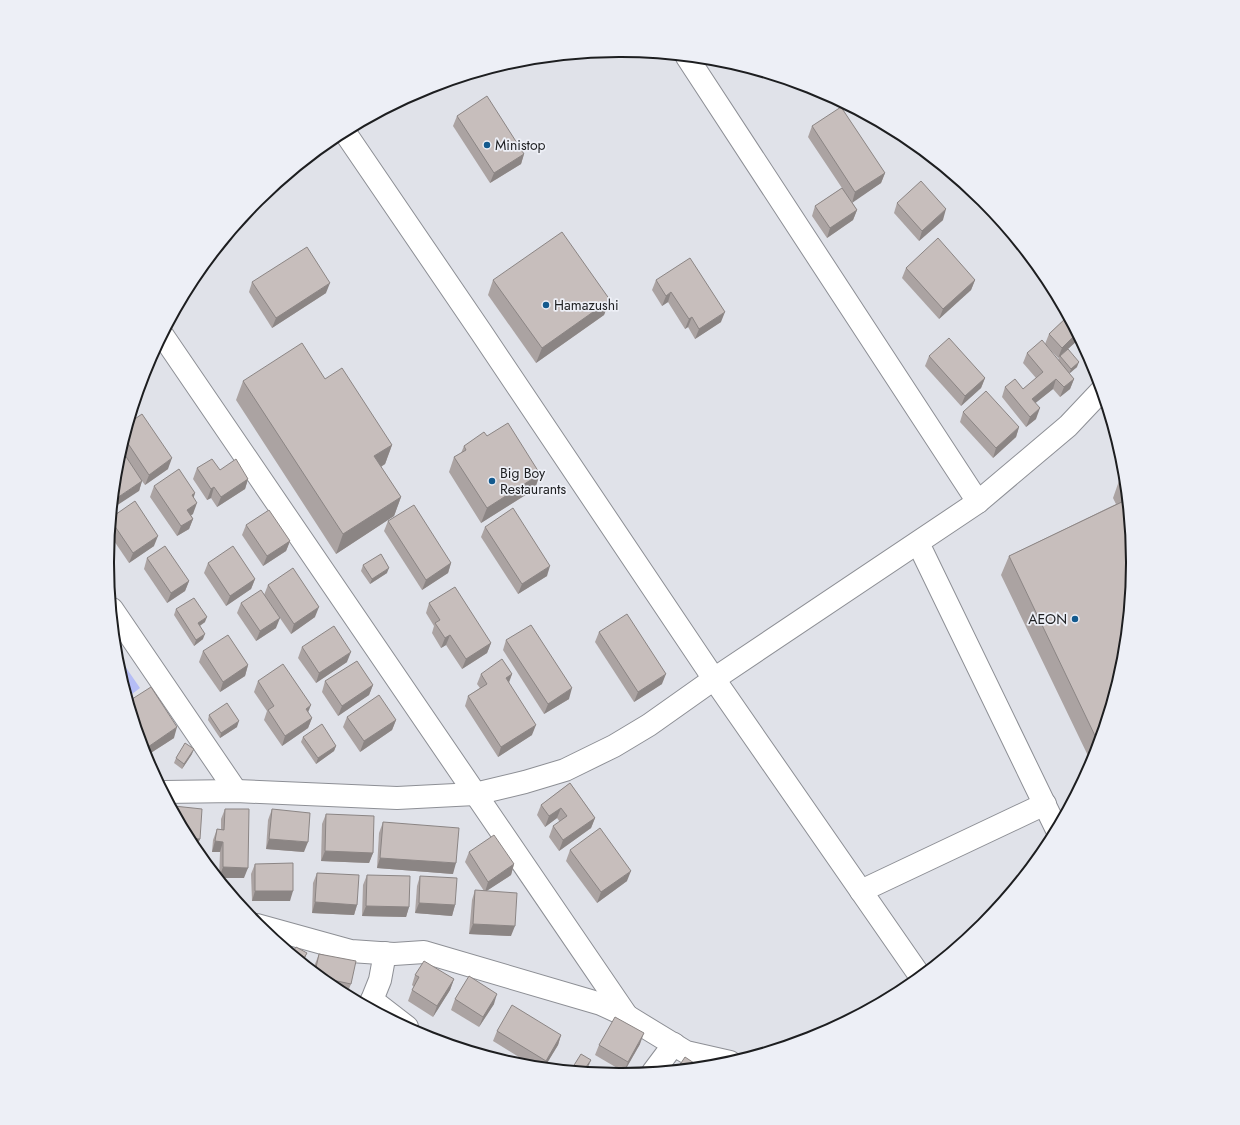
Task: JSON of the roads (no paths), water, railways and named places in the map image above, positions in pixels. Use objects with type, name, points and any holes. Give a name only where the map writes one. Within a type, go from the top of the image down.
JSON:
[{"type":"street","points":[[698,63],[978,502]]},
{"type":"street","points":[[348,137],[714,679],[917,972]]},
{"type":"street","points":[[166,341],[627,1016]]},
{"type":"street","points":[[170,792],[236,791],[397,798],[475,794],[525,782],[565,770],[614,746],[649,725],[714,679],[978,502],[1068,426],[1097,395]]},
{"type":"street","points":[[918,543],[1053,822]]},
{"type":"street","points":[[118,618],[236,791]]},
{"type":"street","points":[[861,891],[1045,804]]},
{"type":"street","points":[[273,929],[351,951],[394,954],[424,952],[601,1004],[627,1016],[686,1052],[715,1059]]},
{"type":"street","points":[[370,1002],[380,980],[385,953]]},
{"type":"street","points":[[657,1067],[674,1044]]},
{"type":"place","name":"Ministop","points":[[487,145]]},
{"type":"place","name":"Hamazushi","points":[[546,305]]},
{"type":"place","name":"Big Boy Restaurants","points":[[492,481]]},
{"type":"place","name":"AEON","points":[[1075,619]]}]
